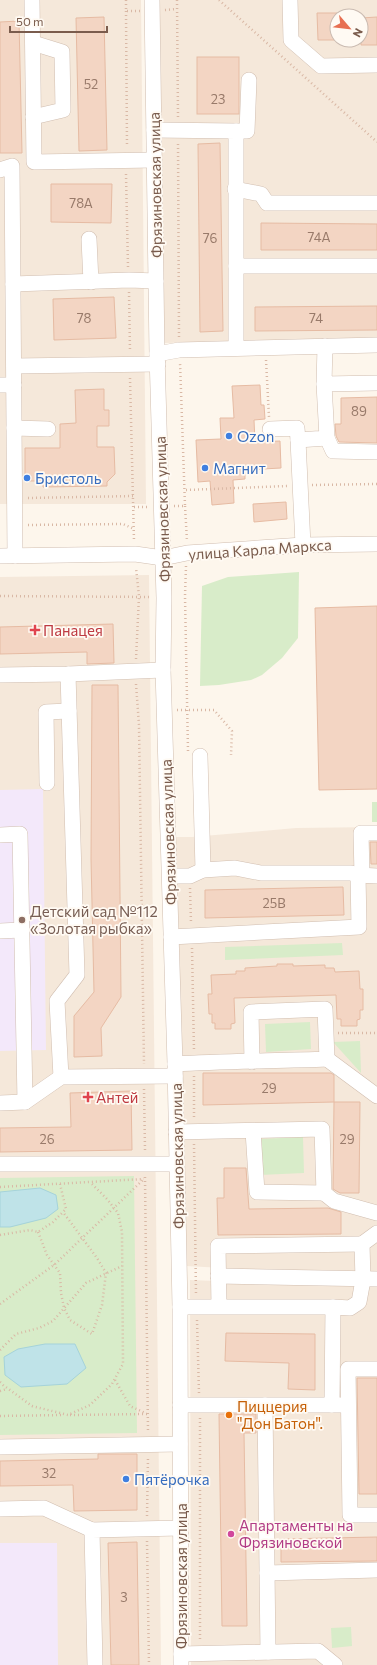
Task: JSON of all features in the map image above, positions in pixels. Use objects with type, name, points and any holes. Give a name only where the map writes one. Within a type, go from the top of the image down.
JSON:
[{"type":"street","points":[[32,0],[34,162]]},
{"type":"street","name":"Фрязиновская улица","points":[[152,0],[157,359],[164,598],[163,670],[170,876],[180,1307],[181,1660]]},
{"type":"street","points":[[290,0],[291,40],[321,66],[377,65]]},
{"type":"street","points":[[33,43],[62,52],[63,110],[34,117]]},
{"type":"street","points":[[154,130],[247,131],[249,80]]},
{"type":"street","points":[[236,131],[236,348]]},
{"type":"street","points":[[15,556],[16,525],[14,499],[14,428],[7,385],[14,366],[13,284],[6,168],[34,162],[154,160]]},
{"type":"street","points":[[235,189],[260,194],[267,203],[377,203]]},
{"type":"street","points":[[89,239],[91,282]]},
{"type":"street","points":[[236,266],[377,266]]},
{"type":"street","points":[[13,284],[129,280],[156,281]]},
{"type":"street","points":[[14,366],[130,365],[157,359],[179,350],[377,345]]},
{"type":"street","points":[[325,346],[324,384],[327,438],[333,451],[377,452]]},
{"type":"street","points":[[324,384],[377,382]]},
{"type":"street","points":[[14,428],[48,429]]},
{"type":"street","points":[[270,429],[297,428],[303,545]]},
{"type":"street","points":[[298,440],[327,438]]},
{"type":"street","name":"улица Карла Маркса","points":[[0,556],[135,554],[163,558],[187,553],[303,545],[377,544]]},
{"type":"street","points":[[0,675],[163,670]]},
{"type":"street","points":[[61,1077],[58,1001],[77,975],[68,674]]},
{"type":"street","points":[[47,783],[46,712],[69,712]]},
{"type":"street","points":[[194,757],[196,873]]},
{"type":"street","points":[[171,937],[359,927],[366,875],[361,833],[377,833]]},
{"type":"street","points":[[0,835],[20,834],[25,1102]]},
{"type":"street","points":[[170,876],[235,868],[261,873],[352,873],[366,875]]},
{"type":"street","points":[[0,931],[21,930]]},
{"type":"street","points":[[252,1062],[251,1012],[325,1009],[327,1059]]},
{"type":"street","points":[[0,1103],[25,1102],[61,1077],[144,1076],[175,1070],[194,1063],[327,1059],[377,1096]]},
{"type":"street","points":[[176,1132],[322,1129],[324,1193]]},
{"type":"street","points":[[253,1131],[256,1192],[324,1193],[334,1201],[377,1213]]},
{"type":"street","points":[[0,1164],[177,1164]]},
{"type":"street","points":[[218,1306],[218,1246],[362,1244],[377,1233]]},
{"type":"street","points":[[180,1307],[218,1306],[350,1308],[359,1302],[370,1279],[362,1244]]},
{"type":"street","points":[[218,1276],[370,1279]]},
{"type":"street","points":[[332,1405],[333,1307]]},
{"type":"street","points":[[348,1369],[350,1515],[377,1515]]},
{"type":"street","points":[[332,1370],[377,1369]]},
{"type":"street","points":[[180,1405],[348,1405]]},
{"type":"street","points":[[265,1405],[268,1652]]},
{"type":"street","points":[[0,1447],[180,1444]]},
{"type":"street","points":[[0,1509],[44,1508],[92,1530],[180,1528]]},
{"type":"street","points":[[92,1530],[95,1665]]},
{"type":"street","points":[[267,1573],[377,1570]]},
{"type":"street","points":[[181,1660],[200,1654],[236,1659],[268,1652],[318,1651],[335,1665]]},
{"type":"path","points":[[177,0],[179,350],[186,490],[185,506],[187,553],[185,596],[187,710],[194,757]]},
{"type":"path","points":[[219,0],[377,142]]},
{"type":"path","points":[[126,11],[130,365],[134,529],[139,596],[135,672],[139,733],[144,1076],[149,1665]]},
{"type":"path","points":[[266,347],[270,429]]},
{"type":"path","points":[[186,490],[300,485],[377,484]]},
{"type":"path","points":[[14,499],[133,496]]},
{"type":"path","points":[[134,507],[185,506]]},
{"type":"path","points":[[16,525],[123,524],[134,529]]},
{"type":"path","points":[[0,596],[139,596],[164,598],[185,596]]},
{"type":"path","points":[[165,711],[214,710],[232,731],[231,755]]},
{"type":"path","points":[[196,873],[192,935],[194,1132],[200,1405],[200,1654]]},
{"type":"path","points":[[326,1033],[377,1033]]},
{"type":"path","points":[[0,1187],[145,1179]]},
{"type":"path","points":[[0,1304],[54,1265],[145,1179]]},
{"type":"path","points":[[0,1377],[0,1382],[7,1389],[32,1406],[68,1415],[90,1405],[112,1384],[123,1364],[122,1232],[118,1213],[90,1182]]},
{"type":"path","points":[[0,1235],[30,1230],[38,1232],[53,1222],[66,1209],[60,1184]]},
{"type":"path","points":[[38,1232],[47,1255],[60,1273],[64,1308],[70,1320],[92,1334],[102,1305],[106,1273],[83,1238],[63,1212]]},
{"type":"path","points":[[0,1350],[16,1334],[39,1328],[53,1321],[86,1283],[122,1266]]},
{"type":"path","points":[[115,1380],[130,1406],[147,1414]]},
{"type":"path","points":[[0,1391],[7,1389]]},
{"type":"path","points":[[0,1416],[147,1414]]},
{"type":"shaded area","points":[[0,0],[141,0],[146,504],[0,504]]},
{"type":"shaded area","points":[[159,0],[377,0],[377,338],[164,343]]},
{"type":"shaded area","points":[[149,575],[161,1665],[0,1665],[0,577]]},
{"type":"shaded area","name":"Детский сад №112 «Золотая рыбка»","points":[[43,789],[46,1050],[0,1051],[0,790]]},
{"type":"shaded area","points":[[377,827],[377,1276],[186,1266],[174,837],[192,837],[296,828]]},
{"type":"shaded area","points":[[190,1280],[377,1287],[377,1665],[191,1665]]},
{"type":"shaded area","points":[[0,1543],[57,1543],[58,1665],[0,1665]]},
{"type":"green space","points":[[299,572],[298,638],[282,658],[262,675],[251,680],[219,685],[200,686],[202,586],[228,577]]},
{"type":"green space","points":[[372,802],[377,802],[377,822],[372,822]]},
{"type":"green space","points":[[342,943],[343,955],[225,960],[225,947]]},
{"type":"green space","points":[[310,1022],[311,1049],[266,1052],[265,1024]]},
{"type":"green space","points":[[360,1041],[361,1073],[333,1042]]},
{"type":"green space","points":[[303,1137],[304,1173],[260,1175],[259,1139]]},
{"type":"green space","points":[[134,1176],[137,1433],[0,1435],[0,1178]]},
{"type":"green space","points":[[351,1627],[352,1646],[332,1648],[331,1628]]},
{"type":"water","points":[[40,1188],[56,1195],[58,1209],[46,1218],[10,1227],[0,1227],[0,1192]]},
{"type":"water","points":[[45,1344],[75,1344],[86,1368],[67,1384],[21,1387],[5,1375],[4,1357],[18,1349]]},
{"type":"building","points":[[317,13],[329,13],[329,40],[318,40]]},
{"type":"building","points":[[104,17],[107,150],[79,151],[76,18]]},
{"type":"building","points":[[377,17],[377,45],[369,45],[369,18]]},
{"type":"building","points":[[19,21],[22,153],[0,153],[0,22]]},
{"type":"building","points":[[197,57],[239,57],[239,114],[197,114]]},
{"type":"building","points":[[220,143],[223,331],[200,332],[198,144]]},
{"type":"building","points":[[51,184],[112,184],[111,223],[51,222]]},
{"type":"building","points":[[261,223],[377,224],[377,250],[261,250]]},
{"type":"building","points":[[114,297],[116,338],[54,340],[53,299]]},
{"type":"building","points":[[377,306],[377,330],[255,331],[255,307]]},
{"type":"building","points":[[260,385],[261,405],[264,405],[265,419],[254,420],[255,442],[280,441],[281,468],[245,470],[245,479],[233,480],[234,503],[212,505],[210,481],[198,482],[196,440],[221,439],[220,418],[234,418],[232,386]]},
{"type":"building","points":[[104,389],[104,410],[109,410],[109,426],[97,426],[97,447],[114,447],[115,474],[107,482],[107,486],[43,487],[43,481],[25,481],[25,448],[60,448],[60,424],[76,423],[75,390]]},
{"type":"building","points":[[377,397],[377,443],[339,442],[336,436],[335,424],[341,424],[341,398]]},
{"type":"building","points":[[286,502],[287,519],[254,522],[253,504]]},
{"type":"building","points":[[377,606],[377,789],[319,790],[315,608]]},
{"type":"building","points":[[113,624],[114,663],[87,664],[87,652],[0,654],[0,627]]},
{"type":"building","points":[[92,685],[118,685],[121,997],[101,1028],[102,1056],[74,1057],[74,1016],[94,992],[91,859]]},
{"type":"building","points":[[370,842],[377,842],[377,864],[371,864]]},
{"type":"building","points":[[343,887],[344,915],[205,918],[205,890]]},
{"type":"building","points":[[277,964],[293,964],[293,966],[325,965],[325,968],[334,968],[335,972],[359,971],[360,989],[363,989],[363,1010],[360,1010],[360,1019],[357,1020],[357,1026],[341,1026],[341,1019],[337,1019],[336,995],[234,998],[235,1023],[231,1024],[231,1029],[215,1029],[215,1023],[212,1023],[212,1014],[209,1014],[208,994],[212,994],[211,975],[236,974],[236,971],[245,971],[245,968],[277,966]]},
{"type":"building","points":[[203,1073],[331,1073],[334,1075],[334,1102],[203,1105]]},
{"type":"building","points":[[131,1091],[132,1150],[0,1152],[0,1128],[71,1127],[70,1093]]},
{"type":"building","points":[[334,1102],[360,1102],[359,1193],[340,1193],[333,1189]]},
{"type":"building","points":[[224,1168],[246,1168],[249,1209],[328,1208],[341,1212],[341,1234],[218,1235],[217,1198],[224,1198]]},
{"type":"building","points":[[226,1333],[315,1334],[315,1390],[288,1389],[289,1363],[225,1361]]},
{"type":"building","points":[[357,1378],[377,1378],[377,1494],[359,1494]]},
{"type":"building","points":[[219,1414],[256,1414],[256,1433],[244,1433],[247,1626],[222,1626]]},
{"type":"building","points":[[98,1454],[137,1454],[137,1510],[74,1511],[73,1485],[0,1486],[0,1461],[98,1459]]},
{"type":"building","points":[[377,1537],[377,1561],[281,1562],[281,1539]]},
{"type":"building","points":[[137,1542],[139,1665],[111,1665],[108,1543]]},
{"type":"place","name":"Ozon","points":[[229,436]]},
{"type":"place","name":"Магнит","points":[[205,468]]},
{"type":"place","name":"Бристоль","points":[[27,478]]},
{"type":"place","name":"Панацея","points":[[35,630]]},
{"type":"place","name":"Детский сад №112 «Золотая рыбка»","points":[[22,920]]},
{"type":"place","name":"Антей","points":[[88,1097]]},
{"type":"place","name":"Пиццерия \"Дон Батон\".","points":[[229,1415]]},
{"type":"place","name":"Пятёрочка","points":[[126,1479]]},
{"type":"place","name":"Апартаменты на Фрязиновской","points":[[231,1534]]}]
